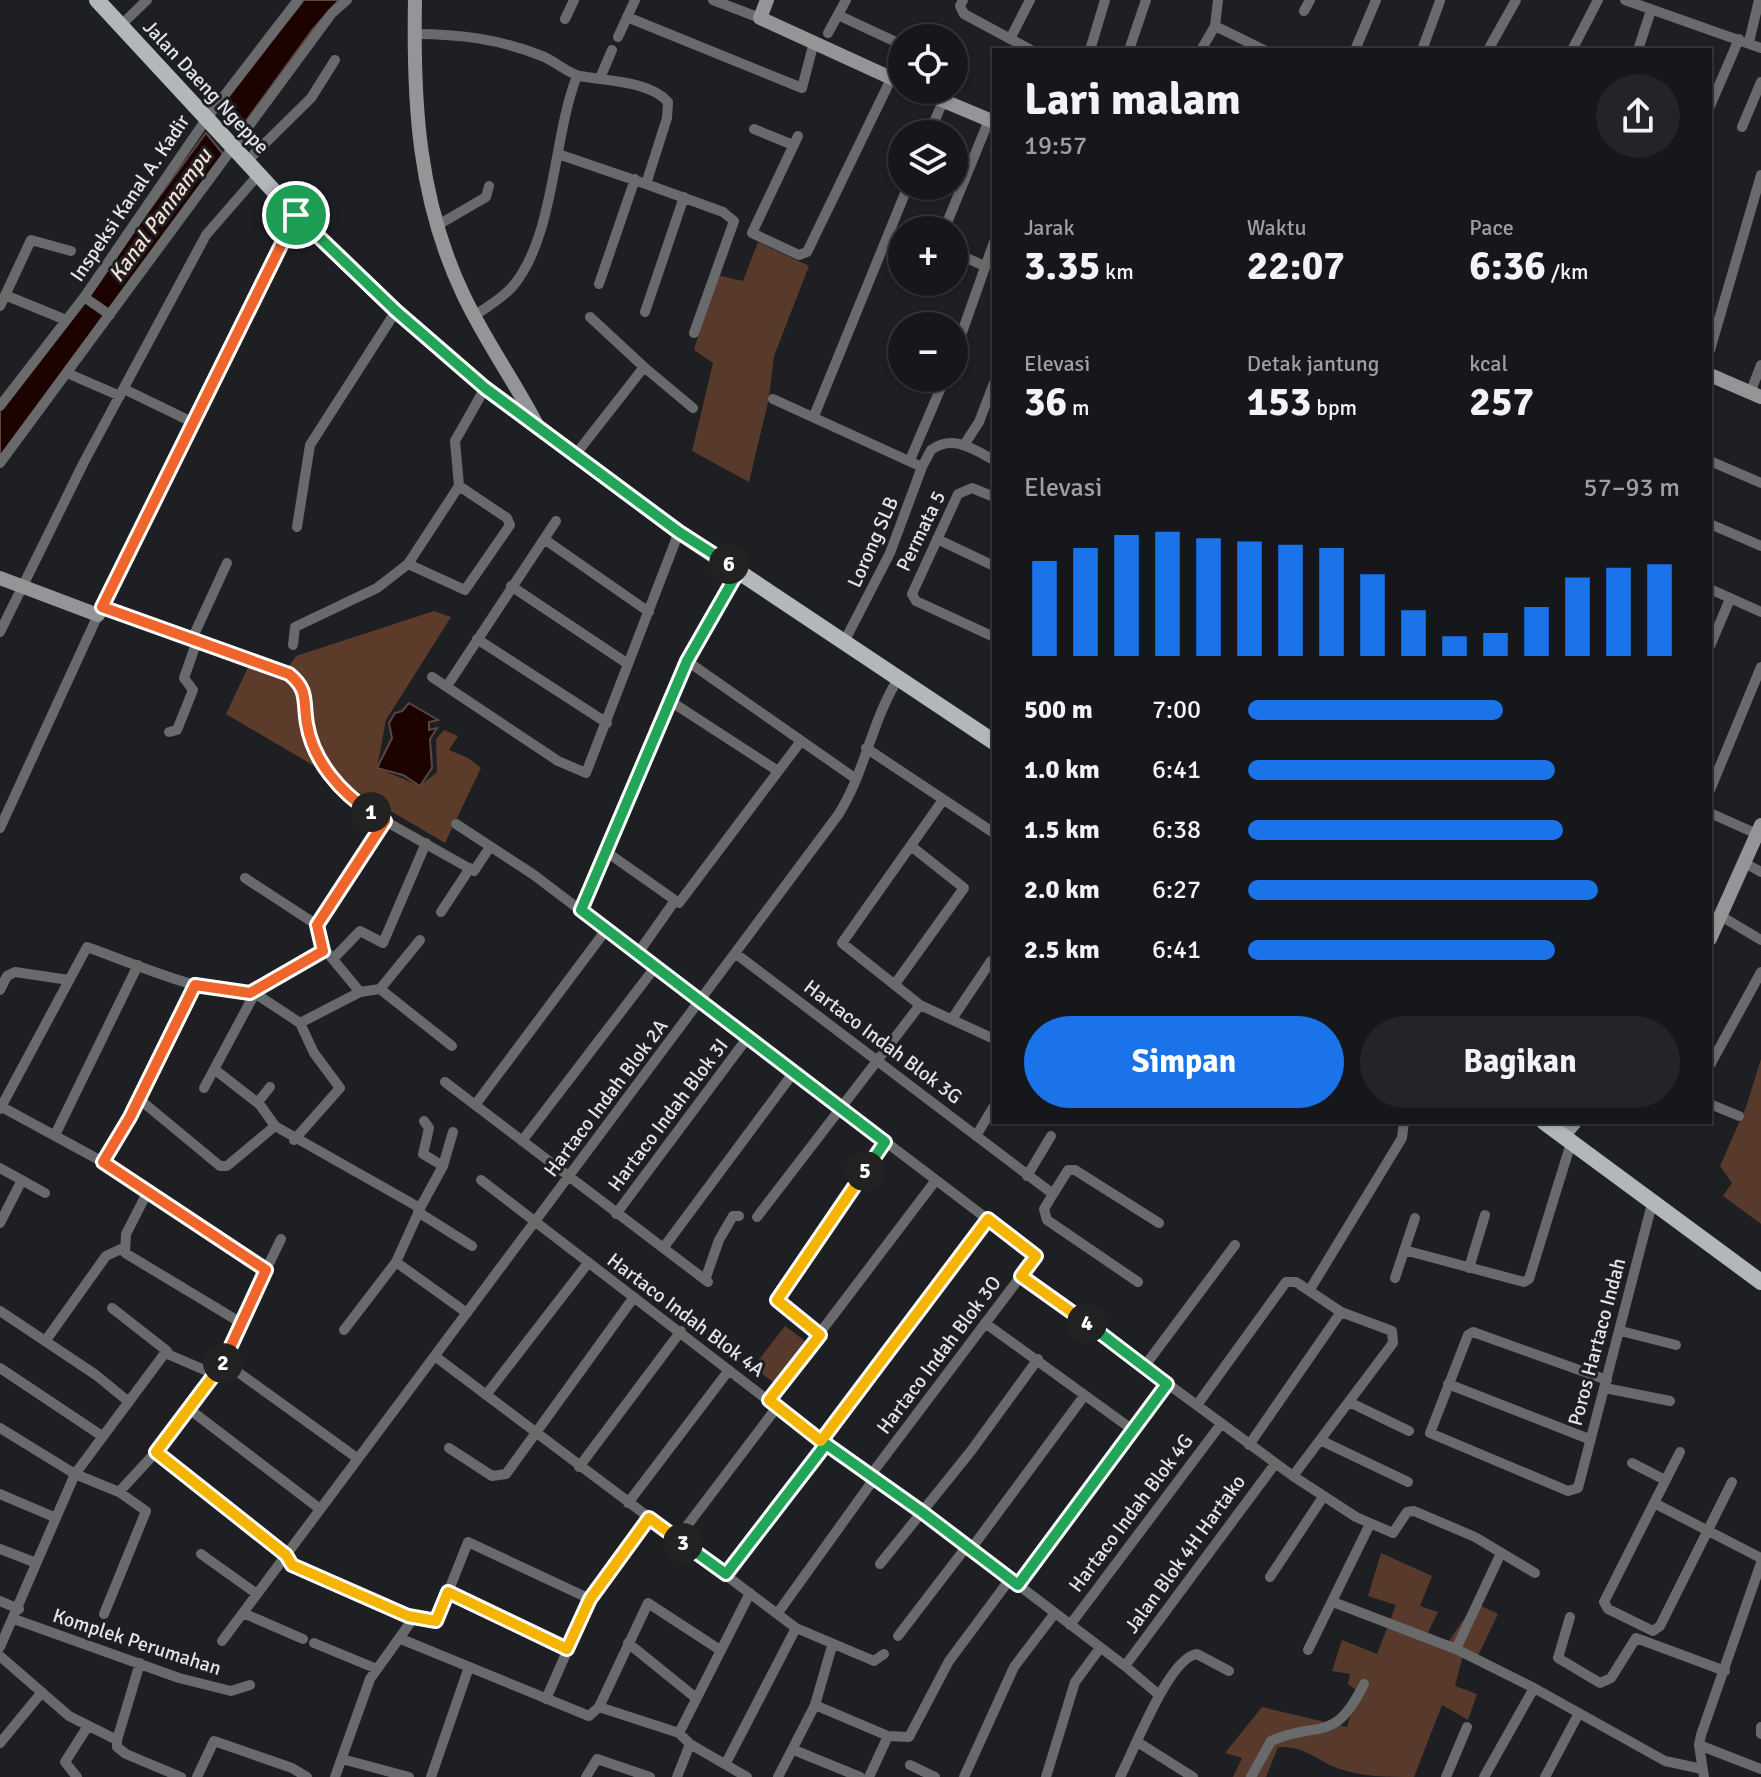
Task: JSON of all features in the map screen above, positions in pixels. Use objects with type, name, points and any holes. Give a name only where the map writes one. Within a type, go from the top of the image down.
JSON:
[{"type":"main road","name":"Jalan Daeng Ngeppe","points":[[97,0],[296,215],[396,311],[485,388],[679,532],[992,741]]},
{"type":"main road","points":[[415,0],[415,113],[438,225],[474,316],[536,423]]},
{"type":"main road","points":[[767,0],[760,18],[784,29],[823,40],[888,76]]},
{"type":"main road","points":[[950,104],[991,121]]},
{"type":"main road","points":[[0,578],[100,611],[296,215]]},
{"type":"main road","points":[[1712,376],[1756,395]]},
{"type":"main road","points":[[1712,935],[1759,830]]},
{"type":"main road","points":[[1547,1124],[1761,1282]]},
{"type":"main road","points":[[1567,1140],[1574,1124]]},
{"type":"street","points":[[121,25],[147,0]]},
{"type":"street","name":"Inspeksi Kanal A. Kadir","points":[[0,406],[84,297],[298,0]]},
{"type":"street","points":[[0,463],[332,13],[347,0]]},
{"type":"street","points":[[565,19],[574,0]]},
{"type":"street","points":[[618,37],[635,0]]},
{"type":"street","points":[[713,0],[760,18]]},
{"type":"street","points":[[627,17],[802,88],[823,40],[846,0]]},
{"type":"street","points":[[1010,39],[1030,0]]},
{"type":"street","points":[[1091,48],[1105,0]]},
{"type":"street","points":[[1130,48],[1146,0]]},
{"type":"street","points":[[1202,48],[1215,26],[1218,0]]},
{"type":"street","points":[[1304,11],[1310,0]]},
{"type":"street","points":[[1356,48],[1376,0]]},
{"type":"street","points":[[1489,48],[1516,0]]},
{"type":"street","points":[[1573,48],[1598,0]]},
{"type":"street","points":[[1625,0],[1761,48]]},
{"type":"street","points":[[1712,102],[1744,40],[1759,0]]},
{"type":"street","points":[[1423,48],[1440,1]]},
{"type":"street","points":[[962,5],[1024,48]]},
{"type":"street","points":[[1638,48],[1646,6]]},
{"type":"street","points":[[838,15],[888,38]]},
{"type":"street","points":[[1215,26],[1260,48]]},
{"type":"street","points":[[415,34],[477,36],[544,57],[577,76],[600,78],[662,95],[668,102],[667,118],[646,184]]},
{"type":"street","points":[[600,78],[612,50]]},
{"type":"street","points":[[0,632],[206,235],[253,168],[311,98],[335,60]]},
{"type":"street","points":[[474,316],[506,294],[521,273],[534,245],[558,154],[562,121],[577,76]]},
{"type":"street","points":[[1742,127],[1761,82]]},
{"type":"street","points":[[754,129],[795,140],[752,233],[799,255],[807,252],[888,98]]},
{"type":"street","points":[[950,216],[991,121]]},
{"type":"street","points":[[558,154],[684,197],[723,212],[734,221],[694,333]]},
{"type":"street","points":[[1712,343],[1761,175]]},
{"type":"street","points":[[599,284],[635,179]]},
{"type":"street","points":[[438,225],[486,197],[489,186]]},
{"type":"street","points":[[645,312],[684,197]]},
{"type":"street","points":[[814,416],[902,200]]},
{"type":"street","points":[[66,320],[2,301],[31,240],[71,251]]},
{"type":"street","points":[[968,313],[992,247]]},
{"type":"street","points":[[968,259],[984,266]]},
{"type":"street","name":"Inspeksi Kanal A. Kadir","points":[[84,297],[110,315]]},
{"type":"street","points":[[297,527],[310,445],[396,311]]},
{"type":"street","points":[[590,317],[693,408]]},
{"type":"street","points":[[1756,395],[1761,365]]},
{"type":"street","points":[[576,454],[644,367]]},
{"type":"street","points":[[67,373],[122,392],[194,423]]},
{"type":"street","points":[[293,645],[295,627],[377,588],[408,564],[459,486],[455,441],[485,388]]},
{"type":"street","points":[[964,445],[979,422],[992,388]]},
{"type":"street","points":[[910,460],[939,392]]},
{"type":"street","points":[[773,399],[922,467],[931,450],[950,442],[964,445],[992,459]]},
{"type":"street","points":[[1712,462],[1761,483]]},
{"type":"street","name":"Lorong SLB","points":[[844,642],[878,579],[922,467]]},
{"type":"street","points":[[408,564],[465,590],[510,525],[507,518],[459,486]]},
{"type":"street","name":"Permata 5","points":[[992,496],[966,489],[958,494],[912,590],[916,601],[992,636]]},
{"type":"street","points":[[447,686],[556,521]]},
{"type":"street","points":[[1712,525],[1761,546]]},
{"type":"street","points":[[432,677],[577,772],[586,773],[679,532]]},
{"type":"street","points":[[544,539],[649,612]]},
{"type":"street","points":[[937,539],[992,565]]},
{"type":"street","points":[[169,732],[177,730],[193,690],[184,678],[194,640],[227,563]]},
{"type":"street","points":[[579,909],[608,853],[687,661],[739,570]]},
{"type":"street","points":[[511,586],[628,664]]},
{"type":"street","points":[[1712,590],[1761,612]]},
{"type":"street","points":[[1712,641],[1730,599]]},
{"type":"street","points":[[0,828],[100,611],[269,664],[300,683],[305,692],[308,729],[329,773],[346,796],[474,871],[490,847]]},
{"type":"street","points":[[477,639],[607,723]]},
{"type":"street","points":[[687,661],[856,779]]},
{"type":"street","points":[[1712,785],[1761,667]]},
{"type":"street","name":"Hartaco Indah Blok 2A","points":[[320,1509],[838,815],[856,779],[880,709],[898,679]]},
{"type":"street","points":[[670,701],[778,771]]},
{"type":"street","points":[[608,853],[674,902],[680,902],[801,741]]},
{"type":"street","points":[[866,748],[992,832]]},
{"type":"street","points":[[943,800],[842,943],[920,1005],[992,1038]]},
{"type":"street","points":[[1712,814],[1759,830]]},
{"type":"street","points":[[317,925],[385,821]]},
{"type":"street","points":[[456,824],[656,966],[988,1219],[726,1574]]},
{"type":"street","points":[[334,958],[360,931],[383,943],[426,843]]},
{"type":"street","points":[[895,984],[964,888],[911,846]]},
{"type":"street","points":[[1745,863],[1761,872]]},
{"type":"street","points":[[441,912],[470,868]]},
{"type":"street","points":[[245,878],[317,925],[323,951],[334,958],[360,992]]},
{"type":"street","points":[[638,953],[674,902]]},
{"type":"street","points":[[1721,916],[1761,940]]},
{"type":"street","points":[[475,1105],[606,930]]},
{"type":"street","points":[[300,1023],[360,992],[380,989],[420,940]]},
{"type":"street","points":[[266,1270],[103,1162],[0,1107],[87,947],[195,985],[235,993],[254,993],[300,1023],[314,1053],[340,1088],[294,1140]]},
{"type":"street","points":[[204,1088],[254,993],[323,951]]},
{"type":"street","name":"Hartaco Indah Blok 3G","points":[[735,953],[1053,1194]]},
{"type":"street","points":[[952,1019],[992,962]]},
{"type":"street","points":[[55,1135],[138,965]]},
{"type":"street","points":[[522,1141],[656,966]]},
{"type":"street","points":[[0,990],[7,976],[15,972],[69,980]]},
{"type":"street","points":[[1712,1061],[1761,972]]},
{"type":"street","points":[[103,1162],[139,1099],[195,985]]},
{"type":"street","points":[[380,989],[452,1046]]},
{"type":"street","points":[[757,1217],[920,1005]]},
{"type":"street","name":"Hartaco Indah Blok 3I","points":[[616,1214],[748,1037]]},
{"type":"street","points":[[214,1069],[259,1104],[275,1126],[294,1140],[419,1210],[472,1246]]},
{"type":"street","points":[[664,1247],[794,1072]]},
{"type":"street","points":[[445,1082],[707,1281],[725,1227],[733,1216],[739,1216]]},
{"type":"street","points":[[259,1104],[270,1087]]},
{"type":"street","points":[[139,1099],[223,1166],[275,1126]]},
{"type":"street","points":[[1712,1105],[1739,1116]]},
{"type":"street","points":[[976,1136],[992,1109]]},
{"type":"street","points":[[424,1121],[429,1128],[423,1154],[443,1166]]},
{"type":"street","points":[[1309,1291],[1402,1138],[1404,1124]]},
{"type":"street","points":[[344,1330],[396,1262],[443,1166],[453,1132]]},
{"type":"street","points":[[1027,1176],[1051,1136]]},
{"type":"street","points":[[1404,1250],[1524,1282],[1529,1279],[1567,1140]]},
{"type":"street","points":[[820,1335],[777,1300],[885,1142]]},
{"type":"street","points":[[0,1168],[45,1193]]},
{"type":"street","points":[[1138,1282],[1047,1220],[1044,1209],[1066,1173],[1075,1170],[1159,1223]]},
{"type":"street","points":[[0,1223],[22,1180]]},
{"type":"street","name":"Hartaco Indah Blok 4A","points":[[481,1180],[823,1443],[969,1547],[1159,1695]]},
{"type":"street","points":[[677,1539],[820,1335],[936,1180]]},
{"type":"street","points":[[123,1248],[126,1234],[148,1191]]},
{"type":"street","name":"Poros Hartaco Indah","points":[[1448,1384],[1430,1428],[1433,1436],[1574,1491],[1579,1485],[1589,1439],[1621,1331],[1653,1200]]},
{"type":"street","points":[[1469,1268],[1485,1215]]},
{"type":"street","points":[[1395,1278],[1415,1218]]},
{"type":"street","name":"Hartaco Indah Blok 3O","points":[[777,1614],[872,1478],[1036,1256],[988,1219]]},
{"type":"street","points":[[119,1492],[156,1452],[224,1362],[281,1239]]},
{"type":"street","points":[[1144,1367],[1235,1245]]},
{"type":"street","points":[[123,1248],[136,1263],[243,1324]]},
{"type":"street","points":[[46,1340],[106,1256],[123,1248]]},
{"type":"street","points":[[396,1262],[467,1313]]},
{"type":"street","points":[[486,1395],[588,1263]]},
{"type":"street","points":[[1021,1276],[1323,1497],[1370,1524],[1395,1532],[1405,1514],[1414,1511],[1475,1537],[1535,1573]]},
{"type":"street","points":[[1197,1405],[1284,1284],[1293,1281],[1341,1312],[1389,1330],[1393,1343],[1293,1476]]},
{"type":"street","points":[[449,1448],[497,1477],[506,1474],[634,1297]]},
{"type":"street","points":[[112,1308],[167,1351],[214,1374]]},
{"type":"street","points":[[0,1311],[46,1340],[129,1402]]},
{"type":"street","points":[[1249,1445],[1341,1312]]},
{"type":"street","points":[[985,1323],[1133,1430]]},
{"type":"street","points":[[579,1467],[681,1331]]},
{"type":"street","points":[[1621,1331],[1676,1345]]},
{"type":"street","points":[[1589,1439],[1448,1384],[1468,1335],[1473,1332],[1484,1334],[1606,1384],[1670,1401]]},
{"type":"street","points":[[0,1647],[75,1474],[167,1351]]},
{"type":"street","points":[[436,1357],[796,1628],[832,1646],[874,1661],[884,1654]]},
{"type":"street","points":[[880,1564],[1038,1359]]},
{"type":"street","points":[[224,1362],[357,1458]]},
{"type":"street","points":[[0,1368],[102,1436]]},
{"type":"street","points":[[628,1503],[729,1370]]},
{"type":"street","points":[[815,1705],[888,1736],[909,1737],[949,1661],[1167,1384]]},
{"type":"street","points":[[898,1636],[1084,1396]]},
{"type":"street","points":[[1349,1402],[1409,1431]]},
{"type":"street","points":[[189,1409],[320,1509]]},
{"type":"street","name":"Hartaco Indah Blok 4G","points":[[1070,1625],[1221,1424]]},
{"type":"street","points":[[0,1428],[75,1474],[119,1492],[146,1511],[104,1614]]},
{"type":"street","points":[[1320,1440],[1408,1482]]},
{"type":"street","points":[[156,1452],[286,1555],[292,1565],[408,1616],[436,1621],[468,1542],[590,1599]]},
{"type":"street","points":[[1680,1452],[1604,1599],[1604,1606],[1651,1631],[1658,1629],[1732,1482]]},
{"type":"street","points":[[1632,1463],[1665,1480]]},
{"type":"street","name":"Jalan Blok 4H Hartako","points":[[1125,1666],[1275,1464]]},
{"type":"street","points":[[0,1494],[54,1517]]},
{"type":"street","points":[[1270,1577],[1323,1497]]},
{"type":"street","points":[[1333,1602],[1456,1649],[1534,1688],[1665,1761],[1703,1773],[1699,1745],[1761,1561],[1654,1503]]},
{"type":"street","name":"Komplek Perumahan","points":[[222,1641],[320,1509]]},
{"type":"street","points":[[546,1699],[590,1599],[649,1518]]},
{"type":"street","points":[[1308,1650],[1370,1524]]},
{"type":"street","points":[[0,1549],[36,1563]]},
{"type":"street","points":[[1456,1649],[1501,1553]]},
{"type":"street","points":[[201,1554],[257,1594]]},
{"type":"street","points":[[448,1592],[567,1649]]},
{"type":"street","points":[[679,1733],[750,1593]]},
{"type":"street","name":"Komplek Perumahan","points":[[0,1601],[16,1614],[140,1663],[231,1691],[250,1685]]},
{"type":"street","points":[[401,1639],[585,1716],[595,1714],[645,1607],[653,1603],[720,1650]]},
{"type":"street","points":[[243,1613],[303,1639]]},
{"type":"street","points":[[964,1777],[1014,1667],[1055,1613]]},
{"type":"street","points":[[335,1777],[366,1688],[401,1639],[410,1623],[408,1616]]},
{"type":"street","points":[[1570,1617],[1558,1658],[1600,1683],[1611,1678],[1636,1638],[1725,1671]]},
{"type":"street","points":[[726,1763],[796,1628]]},
{"type":"street","points":[[314,1643],[377,1669]]},
{"type":"street","points":[[628,1643],[696,1698]]},
{"type":"street","points":[[778,1777],[815,1705],[832,1646]]},
{"type":"street","points":[[1046,1777],[1075,1682],[1100,1648]]},
{"type":"street","points":[[1120,1777],[1139,1743],[1159,1695],[1189,1655],[1197,1654],[1229,1671]]},
{"type":"street","points":[[2,1661],[69,1716],[117,1740]]},
{"type":"street","points":[[140,1663],[117,1747],[126,1754],[181,1777]]},
{"type":"street","points":[[431,1777],[469,1667]]},
{"type":"street","points":[[1251,1777],[1271,1741],[1331,1727],[1353,1706],[1364,1684]]},
{"type":"street","points":[[1484,1777],[1534,1688]]},
{"type":"street","points":[[0,1743],[42,1692]]},
{"type":"street","points":[[599,1707],[679,1733],[690,1744],[747,1777]]},
{"type":"street","points":[[1545,1777],[1579,1713]]},
{"type":"street","points":[[77,1777],[65,1762],[88,1726]]},
{"type":"street","points":[[1446,1777],[1467,1727]]},
{"type":"street","points":[[1761,1727],[1761,1734]]},
{"type":"street","points":[[869,1777],[888,1736]]},
{"type":"street","points":[[197,1777],[214,1741],[292,1768],[307,1777]]},
{"type":"street","points":[[1139,1743],[1190,1776]]},
{"type":"street","points":[[677,1777],[690,1744]]},
{"type":"street","points":[[1699,1745],[1761,1769]]},
{"type":"street","points":[[794,1750],[860,1777]]},
{"type":"street","points":[[342,1759],[409,1777]]},
{"type":"street","points":[[586,1777],[597,1759],[650,1777]]},
{"type":"street","points":[[910,1765],[935,1777]]},
{"type":"shaded area","points":[[758,242],[809,266],[774,356],[769,398],[749,482],[692,451],[713,363],[694,350],[717,275],[743,281]]},
{"type":"shaded area","points":[[434,611],[451,617],[386,720],[377,768],[420,786],[437,772],[436,739],[444,730],[458,736],[449,750],[481,768],[445,843],[226,714],[250,663],[287,669],[296,656]]},
{"type":"shaded area","points":[[1761,1059],[1761,1224],[1723,1196],[1732,1183],[1720,1166],[1746,1107]]},
{"type":"shaded area","points":[[785,1326],[805,1341],[773,1382],[753,1367]]},
{"type":"shaded area","points":[[1381,1553],[1432,1576],[1420,1606],[1438,1612],[1425,1638],[1446,1645],[1475,1603],[1498,1614],[1477,1658],[1463,1655],[1455,1686],[1477,1694],[1468,1720],[1442,1705],[1414,1777],[1356,1773],[1337,1768],[1302,1751],[1278,1747],[1266,1777],[1233,1777],[1242,1758],[1225,1753],[1262,1707],[1347,1727],[1357,1691],[1348,1684],[1350,1674],[1332,1671],[1342,1640],[1377,1654],[1396,1605],[1368,1596]]},
{"type":"water","points":[[304,0],[339,0],[313,29],[238,132],[217,110]]},
{"type":"water","name":"Kanal Pannampu","points":[[206,133],[224,155],[107,312],[86,296]]},
{"type":"water","points":[[83,300],[104,315],[0,458],[0,411]]},
{"type":"water","points":[[409,703],[438,720],[429,722],[429,730],[437,728],[430,739],[432,768],[420,786],[403,775],[377,768],[392,738],[389,723],[395,713],[402,711]]},
{"type":"route","points":[[296,215],[433,345],[485,388],[679,532],[739,570],[687,661],[608,853],[581,910],[885,1142],[777,1300],[820,1335],[769,1400],[777,1407],[821,1441],[988,1219],[1036,1256],[1021,1276],[1167,1384],[1018,1585],[826,1444],[726,1574],[649,1518],[590,1599],[567,1649],[448,1592],[437,1620],[433,1622],[408,1616],[292,1565],[286,1555],[156,1452],[224,1362],[266,1270],[103,1162],[130,1117],[195,985],[250,993],[323,951],[317,925],[385,821],[340,790],[316,750],[308,729],[305,692],[289,674],[269,664],[249,661],[102,607],[139,538],[296,215]]}]
